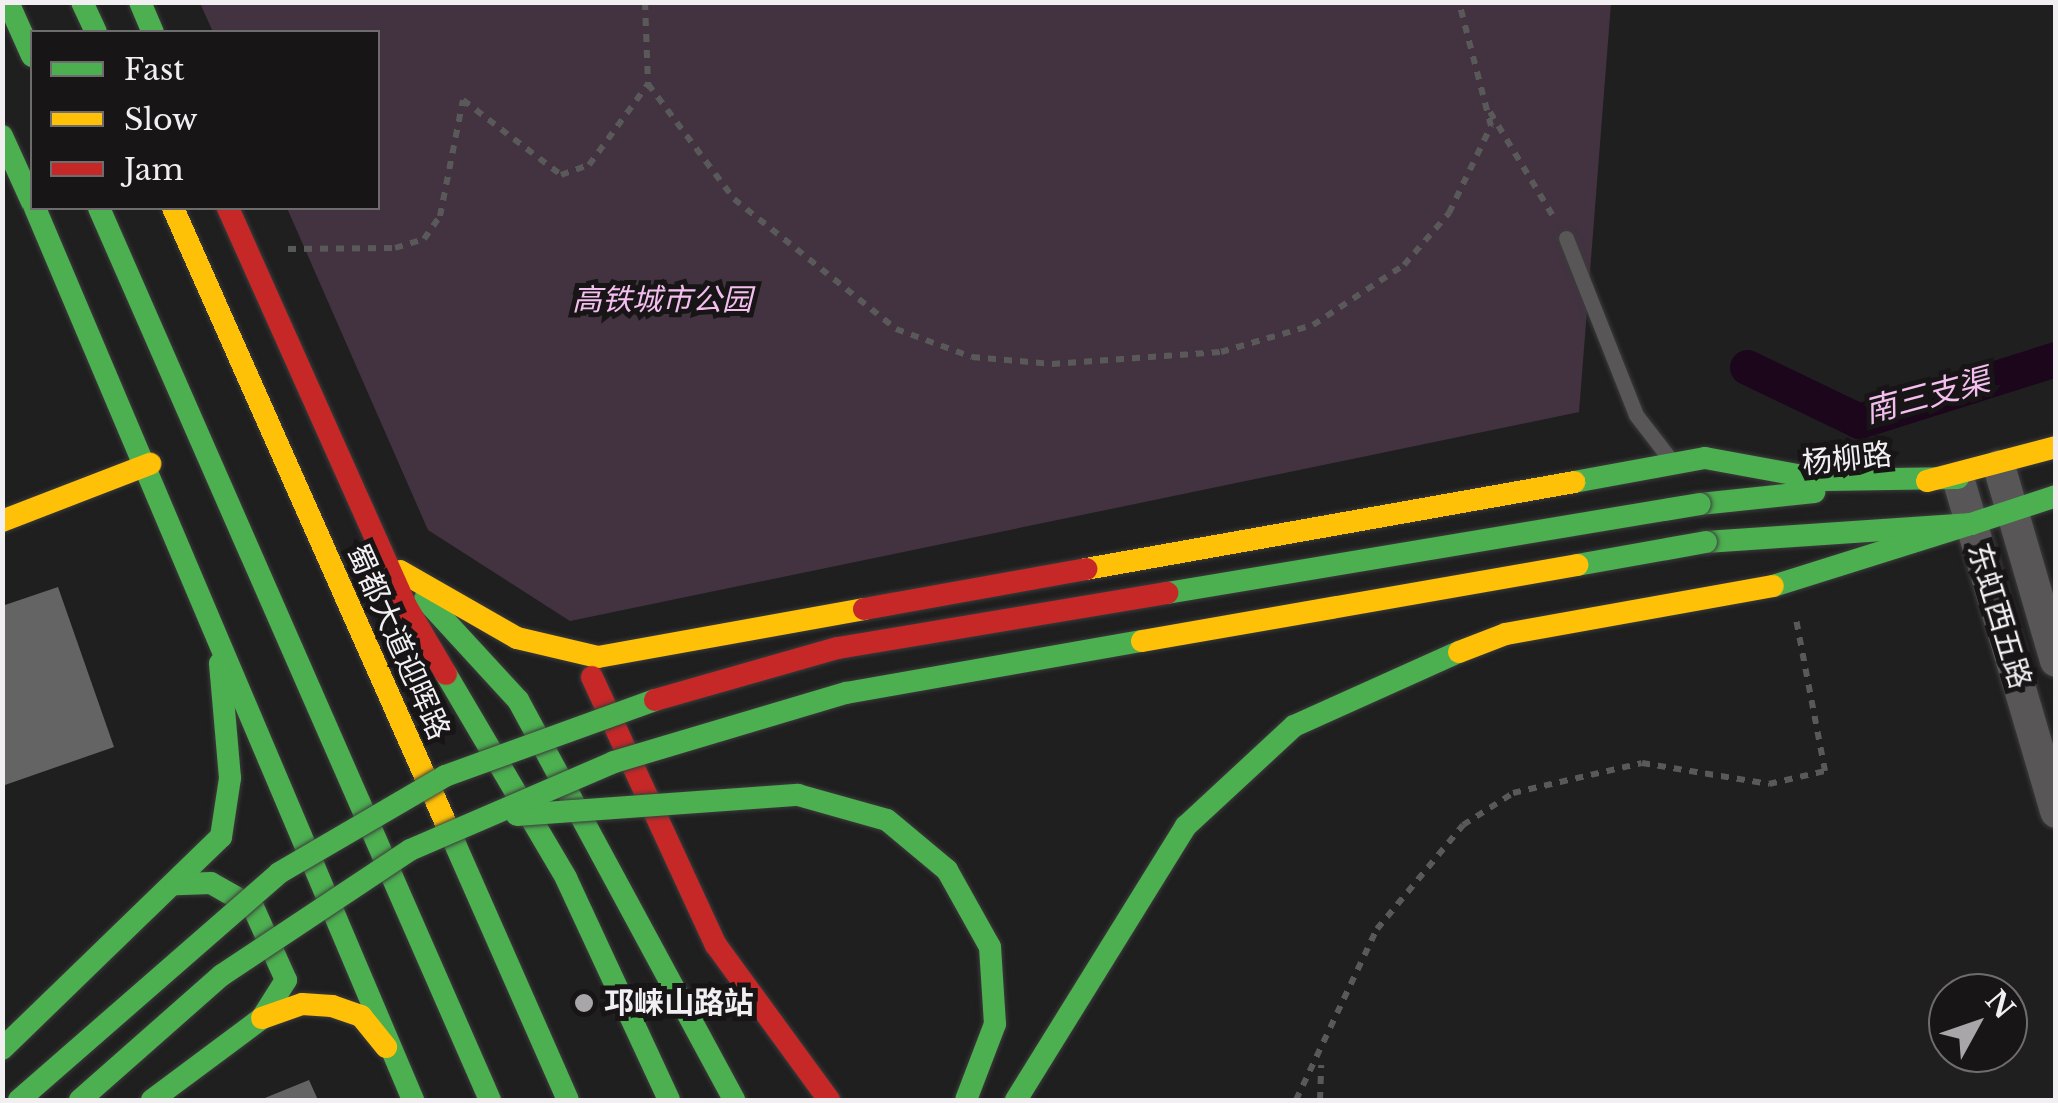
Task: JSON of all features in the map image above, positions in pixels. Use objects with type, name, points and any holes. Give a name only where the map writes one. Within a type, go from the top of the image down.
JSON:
[{"type":"main road","points":[[8,2],[30,52]]},
{"type":"main road","points":[[82,2],[95,30]]},
{"type":"main road","points":[[140,2],[151,29]]},
{"type":"main road","points":[[2,136],[30,196]]},
{"type":"main road","points":[[36,210],[215,616],[413,1100]]},
{"type":"main road","points":[[100,210],[490,1100]]},
{"type":"main road","name":"蜀都大道迎晖路","points":[[174,210],[570,1100]]},
{"type":"main road","points":[[229,210],[405,604],[566,878],[670,1100]]},
{"type":"main road","points":[[314,407],[400,571],[518,700],[626,888],[734,1100]]},
{"type":"main road","name":"杨柳路","points":[[19,1100],[279,873],[444,776],[601,714],[838,648],[1700,504],[1958,478],[2056,447]]},
{"type":"main road","points":[[560,654],[598,657],[1705,458],[1824,480],[1958,478]]},
{"type":"main road","points":[[2,521],[150,464]]},
{"type":"main road","points":[[1016,1100],[1084,1004],[1186,826],[1294,726],[1362,688],[1506,634],[1790,583],[2056,496]]},
{"type":"main road","points":[[80,1100],[222,975],[466,820],[614,762],[846,693],[1706,542],[1971,524]]},
{"type":"main road","points":[[400,571],[560,654],[594,679],[716,945],[830,1100]]},
{"type":"main road","points":[[2,1049],[176,884],[221,836],[228,810],[215,616]]},
{"type":"main road","points":[[466,820],[735,794],[798,795],[887,820],[947,870],[990,947],[995,1024],[966,1100]]},
{"type":"main road","points":[[176,884],[211,883],[253,908],[286,980],[262,1018]]},
{"type":"main road","points":[[152,1100],[262,1018],[302,1004],[332,1006],[360,1016],[392,1054]]},
{"type":"street","name":"东虹西五路","points":[[1999,466],[2056,661]]},
{"type":"street","name":"东虹西五路","points":[[1958,478],[2056,812]]},
{"type":"lane","points":[[1566,238],[1636,415],[1674,463]]},
{"type":"path","points":[[645,2],[648,84],[734,200],[896,329],[972,357],[1052,364],[1221,352],[1313,325],[1369,295],[1450,212],[1478,167],[1489,111]]},
{"type":"path","points":[[1459,2],[1489,111],[1566,238]]},
{"type":"path","points":[[286,248],[396,248],[424,239],[440,216],[463,100],[560,175],[589,165],[648,84]]},
{"type":"path","points":[[1296,1100],[1320,1064],[1377,929],[1464,824],[1513,793],[1642,763],[1769,784],[1825,771],[1790,583]]},
{"type":"path","points":[[1320,1064],[1320,1100]]},
{"type":"green space","name":"高铁城市公园","points":[[200,3],[1611,3],[1579,412],[570,621],[428,530],[288,210],[380,210],[380,30],[212,30]]},
{"type":"building","points":[[58,587],[114,747],[2,786],[2,606]]},
{"type":"building","points":[[309,1080],[318,1100],[260,1100]]},
{"type":"waterway","name":"南三支渠","points":[[1747,367],[1859,421],[2056,359]]},
{"type":"traffic: fast","points":[[8,2],[30,52]]},
{"type":"traffic: fast","points":[[82,2],[95,30]]},
{"type":"traffic: fast","points":[[140,2],[152,30]]},
{"type":"traffic: fast","points":[[2,136],[30,198]]},
{"type":"traffic: fast","points":[[36,210],[413,1100]]},
{"type":"traffic: fast","points":[[100,210],[490,1100]]},
{"type":"traffic: fast","points":[[1574,482],[1705,458],[1825,480],[1958,478]]},
{"type":"traffic: fast","points":[[1700,504],[1814,492]]},
{"type":"traffic: fast","points":[[1706,542],[1971,524],[2056,496]]},
{"type":"traffic: fast","points":[[1167,593],[1700,504]]},
{"type":"traffic: fast","points":[[1773,586],[1971,524]]},
{"type":"traffic: fast","points":[[1577,565],[1706,542]]},
{"type":"traffic: fast","points":[[425,599],[518,700],[734,1100]]},
{"type":"traffic: fast","points":[[80,1100],[222,975],[410,850],[614,762],[846,693],[1142,641]]},
{"type":"traffic: fast","points":[[1016,1100],[1186,826],[1294,726],[1459,652]]},
{"type":"traffic: fast","points":[[2,1049],[221,837],[230,778],[220,663]]},
{"type":"traffic: fast","points":[[446,674],[566,878],[669,1100]]},
{"type":"traffic: fast","points":[[19,1100],[279,873],[445,776],[655,700]]},
{"type":"traffic: fast","points":[[517,815],[798,795],[887,820],[947,870],[990,947],[995,1024],[966,1100]]},
{"type":"traffic: fast","points":[[448,828],[568,1100]]},
{"type":"traffic: fast","points":[[152,1100],[262,1018],[286,980],[253,907],[211,883],[176,884]]},
{"type":"traffic: slow","points":[[174,210],[448,828]]},
{"type":"traffic: slow","points":[[1927,481],[2056,447]]},
{"type":"traffic: slow","points":[[2,521],[150,464]]},
{"type":"traffic: slow","points":[[1086,569],[1574,482]]},
{"type":"traffic: slow","points":[[1142,641],[1577,565]]},
{"type":"traffic: slow","points":[[400,571],[517,638],[598,657],[864,609]]},
{"type":"traffic: slow","points":[[1459,652],[1506,634],[1773,586]]},
{"type":"traffic: slow","points":[[262,1018],[302,1004],[332,1006],[361,1016],[386,1047]]},
{"type":"traffic: jam","points":[[229,210],[405,604],[446,674]]},
{"type":"traffic: jam","points":[[864,609],[1086,569]]},
{"type":"traffic: jam","points":[[655,700],[838,648],[1167,593]]},
{"type":"traffic: jam","points":[[592,677],[716,945],[829,1100]]},
{"type":"place","name":"邛崃山路站","points":[[584,1003]]}]
